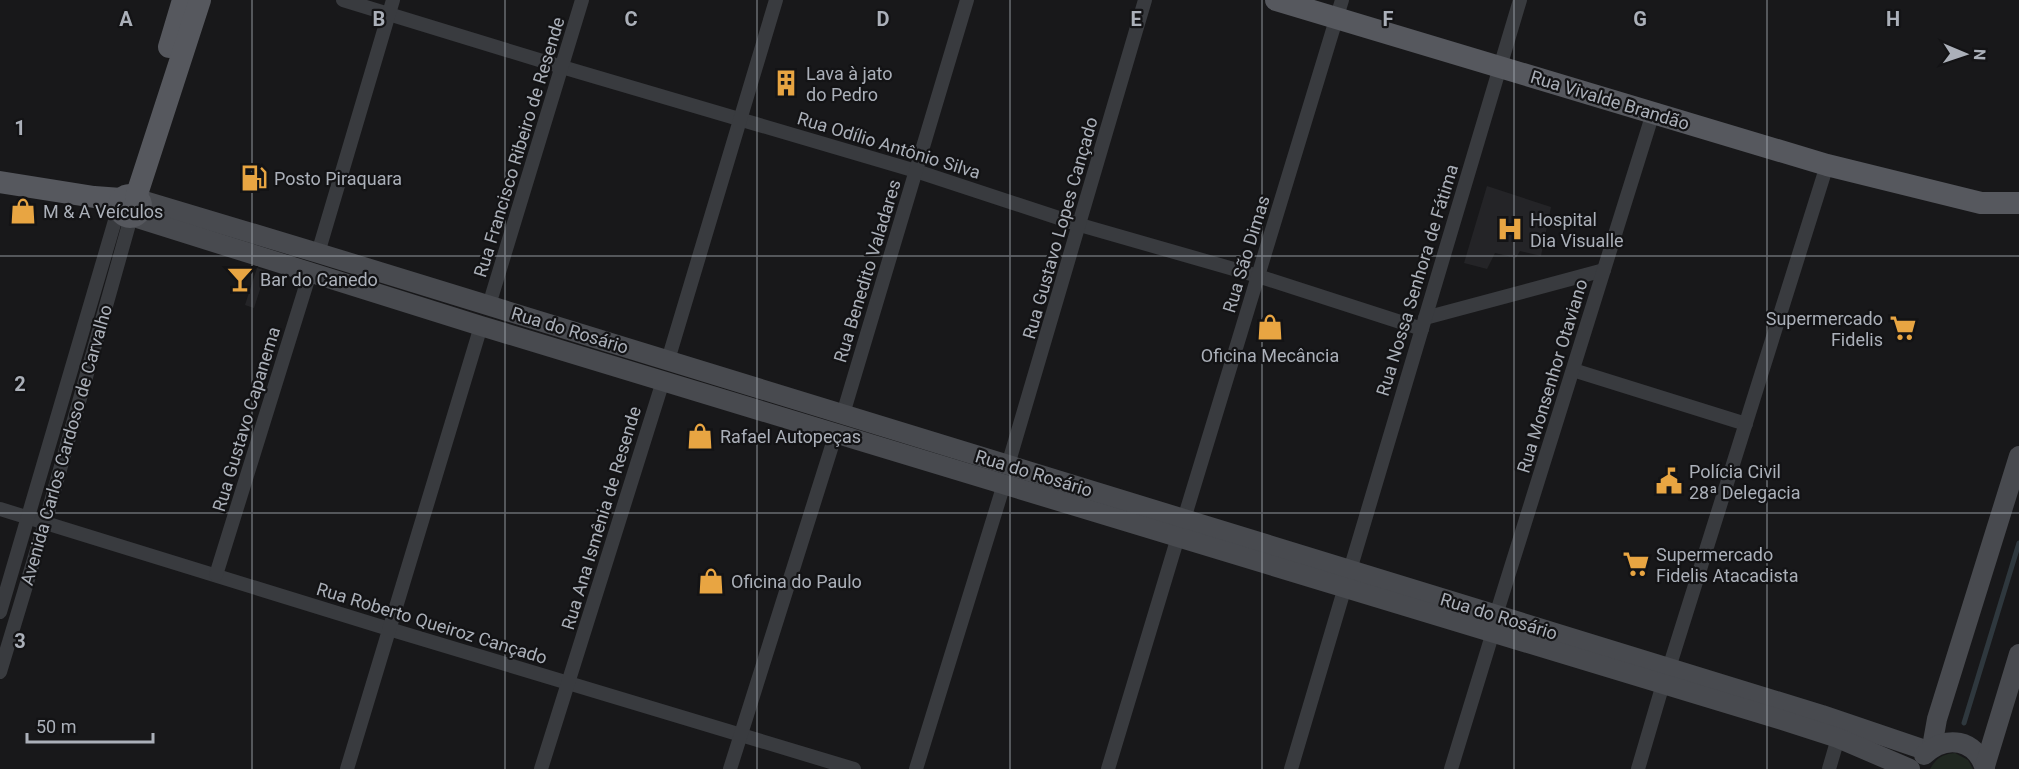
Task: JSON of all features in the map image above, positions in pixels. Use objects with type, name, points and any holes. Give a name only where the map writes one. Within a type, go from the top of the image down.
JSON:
[{"type":"main road","name":"Avenida Carlos Cardoso de Carvalho","points":[[128,205],[183,0]]},
{"type":"main road","name":"Avenida Carlos Cardoso de Carvalho","points":[[128,205],[200,0]]},
{"type":"main road","name":"Rua Vivalde Brandão","points":[[1276,0],[1339,9],[1499,67],[1827,165],[1946,195],[2013,208]]},
{"type":"main road","points":[[0,182],[94,197],[128,205]]},
{"type":"main road","points":[[1946,195],[2019,191]]},
{"type":"main road","name":"Rua do Rosário","points":[[128,205],[318,253],[668,360],[843,414],[1006,475]]},
{"type":"main road","name":"Rua do Rosário","points":[[128,205],[310,273],[663,381],[836,433],[1006,475],[1666,676],[1822,716],[1930,749]]},
{"type":"main road","points":[[1930,749],[1937,719],[2019,456]]},
{"type":"main road","points":[[1985,768],[2019,654]]},
{"type":"main road","name":"Rua do Rosário","points":[[1666,676],[1838,738],[1910,769]]},
{"type":"main road","points":[[1917,769],[1930,749],[1942,743],[1953,742],[1973,749],[1985,768]]},
{"type":"street","name":"Rua Odílio Antônio Silva","points":[[344,0],[916,171],[1080,225],[1423,323]]},
{"type":"street","points":[[318,253],[393,0]]},
{"type":"street","name":"Rua Francisco Ribeiro de Resende","points":[[489,305],[582,0]]},
{"type":"street","points":[[668,360],[776,0]]},
{"type":"street","name":"Rua Benedito Valadares","points":[[843,414],[967,0]]},
{"type":"street","name":"Rua Gustavo Lopes Cançado","points":[[916,769],[1006,475],[1145,0]]},
{"type":"street","name":"Rua Nossa Senhora de Fátima","points":[[1291,769],[1520,0]]},
{"type":"street","name":"Rua São Dimas","points":[[1108,769],[1339,9]]},
{"type":"street","name":"Rua Monsenhor Otaviano","points":[[1451,769],[1653,113]]},
{"type":"street","points":[[1638,769],[1827,165]]},
{"type":"street","name":"Avenida Carlos Cardoso de Carvalho","points":[[0,612],[128,205]]},
{"type":"street","name":"Avenida Carlos Cardoso de Carvalho","points":[[0,672],[45,523],[128,205]]},
{"type":"street","points":[[1423,323],[1604,270]]},
{"type":"street","name":"Rua Gustavo Capanema","points":[[216,574],[310,273]]},
{"type":"street","points":[[347,769],[481,326]]},
{"type":"street","points":[[1573,370],[1746,424]]},
{"type":"street","name":"Rua Ana Ismênia de Resende","points":[[541,769],[663,381]]},
{"type":"street","points":[[730,769],[836,433]]},
{"type":"street","name":"Rua Roberto Queiroz Cançado","points":[[0,509],[216,574],[389,630],[854,769]]},
{"type":"street","points":[[1828,769],[1838,738]]},
{"type":"shaded area","name":"Hospital Dia Visualle","points":[[1487,186],[1551,207],[1541,256],[1520,251],[1516,258],[1495,253],[1487,269],[1464,263]]},
{"type":"shaded area","points":[[257,268],[266,271],[254,308],[245,305]]},
{"type":"shaded area","points":[[1955,753],[1968,760],[1973,769],[1930,769],[1940,757]]},
{"type":"waterway","points":[[1964,723],[2019,543]]},
{"type":"place","name":"Lava à jato do Pedro","points":[[786,83]]},
{"type":"place","name":"Posto Piraquara","points":[[254,178]]},
{"type":"place","name":"M & A Veículos","points":[[23,211]]},
{"type":"place","name":"Hospital Dia Visualle","points":[[1510,229]]},
{"type":"place","name":"Bar do Canedo","points":[[240,279]]},
{"type":"place","name":"Oficina Mecância","points":[[1270,327]]},
{"type":"place","name":"Supermercado Fidelis","points":[[1903,328]]},
{"type":"place","name":"Rafael Autopeças","points":[[700,436]]},
{"type":"place","name":"Polícia Civil 28ª Delegacia","points":[[1669,481]]},
{"type":"place","name":"Supermercado Fidelis Atacadista","points":[[1636,564]]},
{"type":"place","name":"Oficina do Paulo","points":[[711,581]]}]
